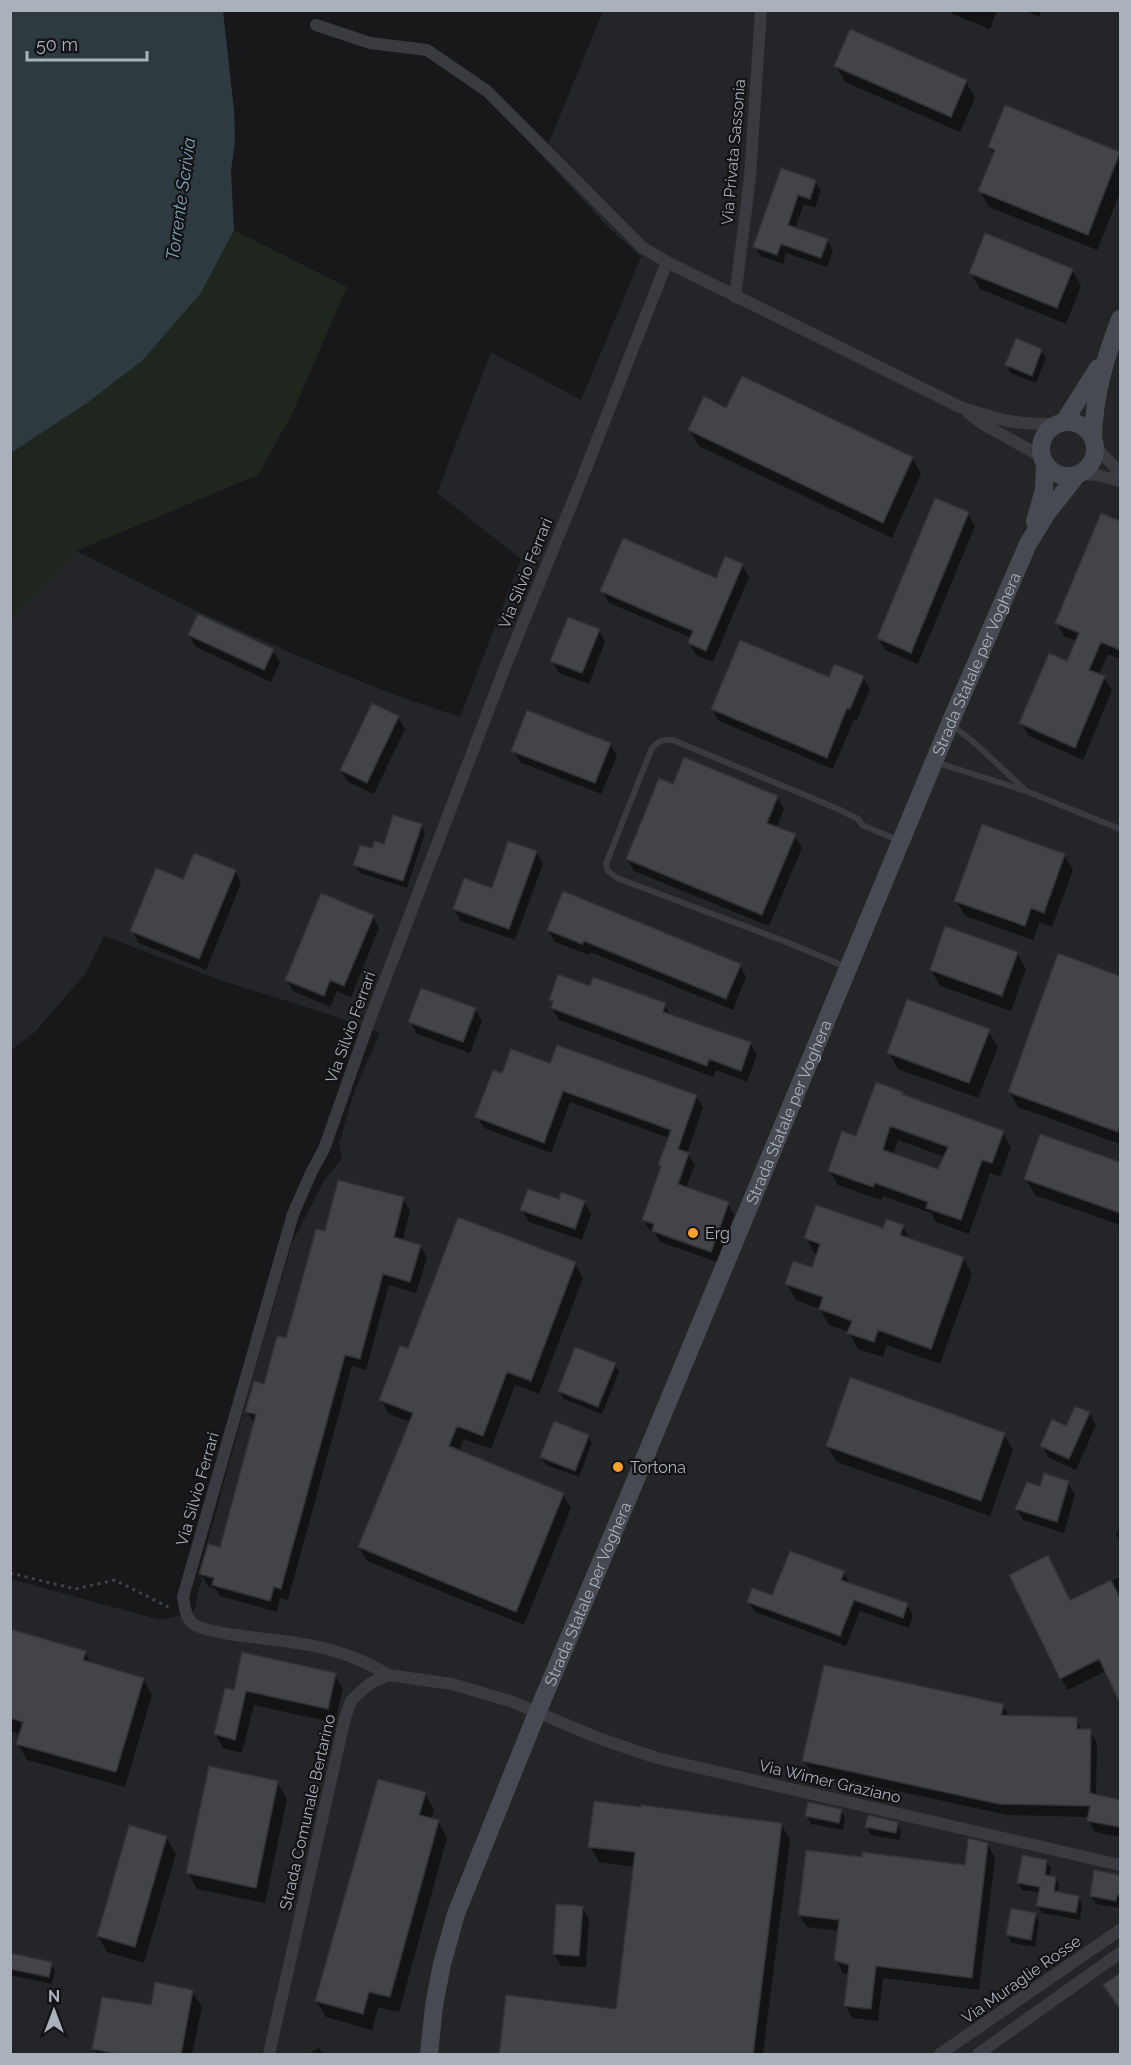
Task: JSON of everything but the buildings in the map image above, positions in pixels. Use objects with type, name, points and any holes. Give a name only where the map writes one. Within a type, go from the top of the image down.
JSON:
[{"type":"main road","name":"Strada Statale per Voghera","points":[[1028,544],[1047,513],[1078,475],[1092,463],[1095,455],[1095,400],[1108,351],[1120,319]]},
{"type":"main road","name":"Strada Statale per Voghera","points":[[429,2055],[434,2006],[442,1964],[456,1914],[537,1713],[900,842],[1028,544],[1044,489],[1041,447],[1043,438],[1048,430],[1062,422],[1108,351]]},
{"type":"main road","points":[[1062,422],[1081,425],[1094,440]]},
{"type":"main road","points":[[1043,461],[1052,472],[1061,476],[1078,475]]},
{"type":"street","name":"Via Privata Sassonia","points":[[735,297],[750,177],[760,10]]},
{"type":"street","points":[[316,26],[370,43],[427,50],[487,91],[643,248],[667,262],[960,407],[1028,425],[1062,422]]},
{"type":"street","name":"Via Silvio Ferrari","points":[[187,1617],[183,1597],[293,1214],[324,1149],[370,1019],[504,667],[581,482],[667,262]]},
{"type":"street","points":[[960,407],[1043,461]]},
{"type":"street","points":[[1094,440],[1102,454],[1120,472]]},
{"type":"street","points":[[1078,475],[1096,475],[1120,481]]},
{"type":"street","points":[[187,1617],[194,1625],[224,1633],[299,1643],[348,1654],[371,1664],[388,1676],[452,1684],[513,1702],[537,1713]]},
{"type":"street","name":"Strada Comunale Bertarino","points":[[268,2055],[345,1718],[351,1701],[360,1692],[371,1683],[388,1676]]},
{"type":"street","name":"Via Wimer Graziano","points":[[537,1713],[598,1738],[657,1758],[1120,1865]]},
{"type":"street","name":"Via Muraglie Rosse","points":[[940,2055],[1120,1930]]},
{"type":"street","points":[[978,2055],[1120,1953]]},
{"type":"lane","points":[[950,723],[1026,791]]},
{"type":"lane","points":[[848,968],[617,878],[608,871],[606,864],[651,750],[655,743],[663,739],[673,740],[854,816],[862,825],[900,842]]},
{"type":"lane","points":[[934,762],[1026,791],[1120,829]]},
{"type":"path","points":[[10,1573],[75,1589],[115,1580],[187,1617]]},
{"type":"shaded area","points":[[603,11],[1120,11],[1120,2054],[11,2054],[11,1579],[160,1620],[194,1612],[202,1575],[199,1574],[292,1243],[325,1179],[342,1159],[339,1144],[351,1103],[380,1033],[223,981],[104,936],[85,974],[34,1033],[11,1050],[10,621],[76,551],[186,606],[307,660],[395,695],[460,717],[521,559],[437,493],[491,352],[581,400],[641,257],[609,228],[543,157]]},
{"type":"shaded area","points":[[234,230],[347,287],[292,414],[258,475],[76,551],[11,621],[10,453],[87,403],[142,361],[201,293]]},
{"type":"water","name":"Torrente Scrivia","points":[[10,11],[223,11],[234,110],[235,142],[231,171],[234,230],[201,293],[142,361],[87,403],[11,453]]},
{"type":"place","name":"Erg","points":[[693,1233]]},
{"type":"place","name":"Tortona","points":[[618,1467]]}]
